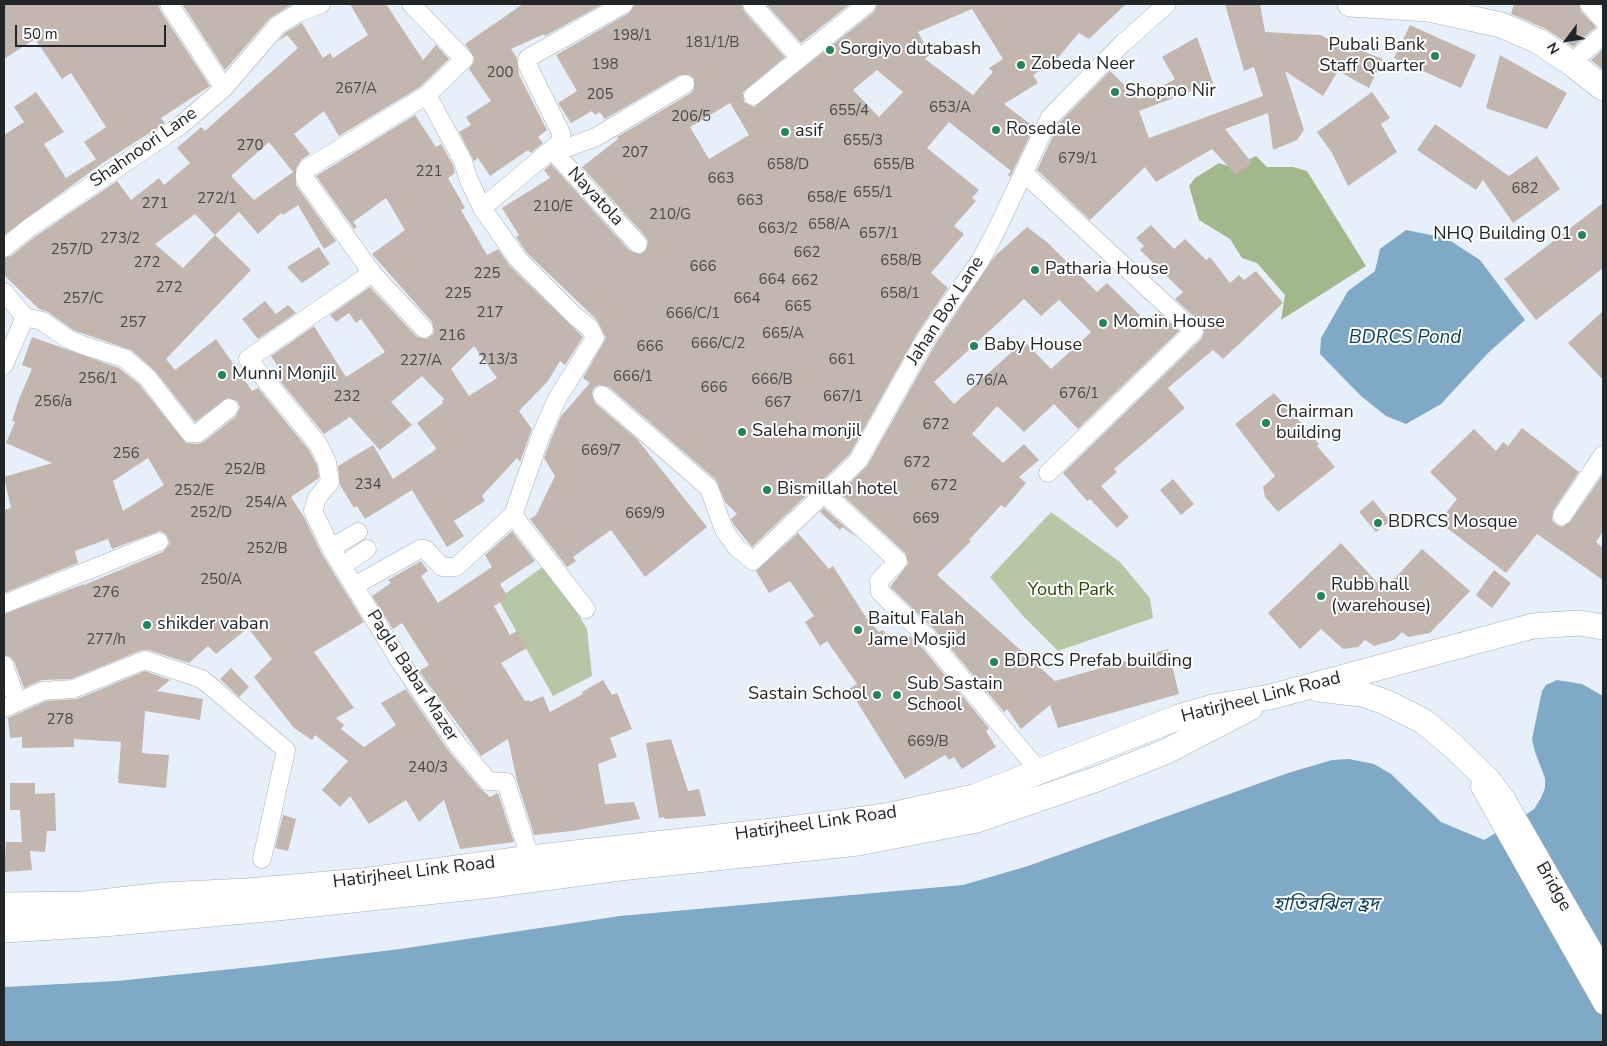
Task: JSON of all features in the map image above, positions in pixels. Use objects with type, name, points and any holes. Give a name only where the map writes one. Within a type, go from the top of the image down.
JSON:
[{"type":"main road","points":[[1350,4],[1429,7],[1501,25],[1538,41],[1571,63],[1603,88]]},
{"type":"main road","name":"Hatirjheel Link Road","points":[[4,905],[84,904],[163,894],[257,890],[362,881],[530,858],[790,829],[886,816],[974,797],[1179,717],[1213,707],[1270,697],[1533,626],[1579,623],[1603,627]]},
{"type":"main road","name":"Hatirjheel Link Road","points":[[1304,688],[1362,694],[1385,702],[1423,721],[1452,745],[1488,780],[1503,800]]},
{"type":"main road","points":[[4,930],[103,924],[268,909],[483,886],[620,868],[858,844],[977,820],[1097,779],[1164,752],[1270,697]]},
{"type":"main road","name":"Bridge","points":[[1503,800],[1603,974]]},
{"type":"street","points":[[169,4],[224,88]]},
{"type":"street","name":"Shahnoori Lane","points":[[4,248],[38,222],[182,125],[224,88],[278,25],[298,13],[321,4]]},
{"type":"street","points":[[411,4],[464,59],[426,95],[308,168],[305,174],[306,179],[372,273],[424,328]]},
{"type":"street","points":[[482,208],[561,141],[561,133],[527,64],[528,58],[532,54],[624,4]]},
{"type":"street","points":[[752,4],[800,58]]},
{"type":"street","points":[[753,96],[867,4]]},
{"type":"street","name":"Jahan Box Lane","points":[[602,395],[710,488],[724,530],[737,548],[753,561],[858,461],[927,337],[980,261],[1050,117],[1116,50],[1167,4]]},
{"type":"street","points":[[1590,4],[1603,20]]},
{"type":"street","points":[[1571,63],[1603,35]]},
{"type":"street","points":[[554,148],[569,147],[596,137],[685,84]]},
{"type":"street","points":[[354,586],[420,549],[425,549],[442,567],[456,567],[513,515],[541,436],[557,399],[595,338],[590,328],[575,316],[518,259],[482,208],[468,178],[463,161],[426,95]]},
{"type":"street","name":"Nayatola","points":[[554,148],[638,244]]},
{"type":"street","points":[[1024,173],[1194,330],[1048,473]]},
{"type":"street","name":"Pagla Babar Mazer","points":[[372,273],[248,359],[318,444],[327,462],[330,482],[317,498],[312,511],[331,548],[401,663],[457,744],[488,781],[506,782],[530,858]]},
{"type":"street","points":[[4,292],[25,317],[42,321],[68,339],[124,358],[147,377],[190,433],[198,433],[229,408]]},
{"type":"street","points":[[4,365],[25,317]]},
{"type":"street","points":[[1562,516],[1603,455]]},
{"type":"street","points":[[824,493],[898,561],[879,580],[880,592],[926,637],[1040,772]]},
{"type":"street","points":[[513,515],[586,609]]},
{"type":"street","points":[[331,548],[358,532]]},
{"type":"street","points":[[4,604],[159,542]]},
{"type":"street","points":[[342,566],[367,549]]},
{"type":"street","points":[[4,666],[10,705],[43,691],[73,689],[145,660],[202,678],[286,750],[262,858]]},
{"type":"street","points":[[4,898],[88,894],[322,873],[632,838],[924,809],[1031,790],[1091,770],[1172,739],[1226,708],[1283,691],[1324,685],[1401,718],[1441,745],[1485,793],[1603,1005]]},
{"type":"green space","points":[[1256,156],[1267,167],[1293,167],[1307,171],[1366,266],[1281,320],[1285,295],[1257,263],[1242,258],[1230,239],[1199,220],[1189,186],[1195,178],[1219,163],[1238,170],[1246,161]]},
{"type":"green space","name":"Youth Park","points":[[1051,512],[1120,562],[1150,598],[1153,618],[1058,651],[1023,616],[990,577]]},
{"type":"green space","points":[[548,563],[587,629],[592,676],[553,696],[498,599]]},
{"type":"water","name":"BDRCS Pond","points":[[1406,230],[1446,238],[1480,260],[1525,320],[1488,353],[1441,404],[1406,424],[1386,416],[1361,396],[1320,354],[1321,338],[1348,291],[1375,271],[1380,249]]},
{"type":"water","name":"হাতিরঝিল হ্রদ","points":[[1557,680],[1582,684],[1603,696],[1603,1042],[4,1042],[4,987],[117,981],[261,966],[400,949],[620,916],[963,885],[1028,866],[1288,773],[1332,760],[1349,759],[1374,764],[1391,774],[1441,822],[1484,840],[1534,809],[1541,798],[1545,788],[1545,778],[1532,739],[1542,691],[1546,685]]},
{"type":"building","points":[[4,4],[158,4],[160,10],[210,86],[161,118],[165,123],[104,162],[4,235],[4,135],[24,122],[14,107],[36,92],[64,132],[44,144],[66,178],[96,159],[84,142],[106,127],[71,73],[62,79],[35,39],[4,59]]},
{"type":"building","points":[[182,4],[291,5],[270,18],[225,70]]},
{"type":"building","points":[[350,4],[386,4],[423,60],[436,45],[449,59],[420,87],[339,136],[324,111],[294,134],[310,154],[302,159],[296,168],[296,185],[336,241],[324,249],[298,205],[283,215],[281,213],[258,234],[239,212],[215,235],[251,270],[166,359],[175,370],[216,339],[252,391],[258,388],[309,450],[317,465],[319,478],[291,497],[304,517],[322,554],[364,622],[314,652],[354,708],[336,718],[344,725],[341,729],[364,747],[396,725],[381,703],[406,689],[448,750],[480,788],[490,797],[498,793],[514,842],[460,849],[444,800],[419,822],[406,800],[369,824],[350,796],[340,807],[322,790],[348,761],[315,735],[312,740],[294,728],[254,677],[272,659],[248,628],[216,654],[208,646],[189,663],[148,650],[142,650],[71,679],[42,680],[24,688],[14,661],[4,655],[4,614],[84,585],[163,552],[170,543],[166,534],[160,531],[112,549],[108,539],[75,551],[78,563],[4,593],[4,510],[11,508],[4,477],[52,463],[6,443],[15,422],[12,421],[19,399],[32,369],[22,365],[32,337],[119,368],[139,384],[186,443],[198,444],[205,441],[236,416],[240,407],[237,401],[227,398],[195,422],[155,371],[131,350],[73,330],[48,312],[39,309],[4,275],[4,258],[11,256],[36,236],[117,181],[131,200],[159,178],[164,185],[190,163],[177,148],[201,127],[205,131],[298,48],[287,35],[278,41],[285,33],[302,23],[323,58],[330,53],[333,58],[368,35]],"holes":[[[269,142],[293,172],[254,200],[231,176]],[[195,214],[215,235],[183,268],[155,244]],[[148,458],[164,485],[123,511],[113,481]]]},
{"type":"building","points":[[523,4],[603,4],[545,36],[544,34],[511,49],[517,58],[519,75],[547,130],[538,137],[543,143],[531,153],[528,150],[490,176],[478,158],[474,161],[459,132],[471,125],[466,117],[491,101],[469,69],[474,62],[474,57],[465,44]]},
{"type":"building","points":[[635,4],[742,4],[744,11],[785,57],[743,92],[744,102],[754,107],[874,12],[877,4],[1126,4],[1089,39],[1079,33],[1056,60],[1033,75],[1038,83],[1004,104],[1034,127],[1010,177],[1008,175],[1011,171],[949,122],[927,148],[979,190],[972,198],[976,201],[954,226],[964,234],[931,273],[948,288],[918,332],[850,454],[752,547],[734,525],[731,519],[737,514],[725,502],[716,480],[609,387],[599,385],[594,388],[592,393],[595,403],[637,439],[707,527],[645,577],[611,530],[573,557],[576,561],[567,567],[530,519],[536,515],[555,476],[544,458],[551,439],[561,416],[590,383],[583,378],[606,338],[597,320],[526,252],[516,237],[519,235],[502,208],[550,178],[544,170],[551,164],[630,251],[640,254],[645,251],[648,242],[646,237],[582,167],[618,139],[617,137],[691,93],[694,89],[694,79],[690,75],[680,75],[605,119],[600,112],[595,115],[592,111],[571,123],[558,103],[577,91],[556,55],[629,13]],"holes":[[[972,9],[1003,59],[989,68],[993,72],[973,95],[925,59],[930,54],[918,32]],[[877,70],[903,92],[879,117],[853,90]],[[730,103],[749,135],[709,159],[690,127]]]},
{"type":"building","points":[[766,4],[850,4],[801,43]]},
{"type":"building","points":[[1225,4],[1260,4],[1265,32],[1321,35],[1352,53],[1354,48],[1383,59],[1369,88],[1338,71],[1323,96],[1285,71],[1304,130],[1297,140],[1273,150],[1268,113],[1225,129],[1252,163],[1236,175],[1212,149],[1156,182],[1145,167],[1090,220],[1037,170],[1059,123],[1110,71],[1139,99],[1175,79],[1162,57],[1197,37],[1213,83],[1139,111],[1149,138],[1263,96],[1254,67],[1244,71]]},
{"type":"building","points":[[1514,4],[1579,4],[1581,11],[1596,27],[1573,47],[1544,28],[1511,14]]},
{"type":"building","name":"Pubali Bank Staff Quarter","points":[[1410,25],[1476,55],[1461,88],[1394,58]]},
{"type":"building","points":[[1603,49],[1603,70],[1591,60]]},
{"type":"building","points":[[1500,55],[1567,93],[1547,129],[1486,108]]},
{"type":"building","points":[[1372,92],[1390,118],[1381,124],[1397,152],[1348,186],[1332,153],[1317,132]]},
{"type":"building","points":[[415,115],[436,147],[441,144],[453,165],[455,173],[448,178],[465,208],[461,210],[487,255],[498,249],[510,266],[583,337],[565,365],[560,361],[548,381],[519,411],[532,429],[520,462],[517,458],[482,496],[485,501],[454,521],[464,536],[447,547],[412,490],[365,519],[357,506],[354,508],[340,485],[338,466],[373,445],[393,479],[435,450],[436,448],[417,423],[443,403],[444,399],[422,376],[391,402],[412,425],[380,450],[350,417],[324,434],[275,375],[281,371],[271,356],[314,326],[346,377],[385,352],[361,319],[356,323],[349,313],[336,322],[330,315],[370,287],[417,337],[427,339],[434,333],[432,322],[372,254],[405,230],[386,198],[353,222],[357,227],[354,229],[316,176]],"holes":[[[474,346],[497,378],[469,396],[451,369]]]},
{"type":"building","points":[[1435,124],[1509,176],[1537,156],[1560,189],[1513,223],[1483,180],[1476,190],[1417,150]]},
{"type":"building","name":"NHQ Building 01","points":[[1603,203],[1603,268],[1536,320],[1504,279]]},
{"type":"building","points":[[1151,225],[1174,249],[1185,239],[1206,260],[1210,257],[1230,283],[1239,275],[1244,280],[1256,271],[1283,303],[1223,359],[1213,350],[1168,388],[1185,408],[1114,469],[1117,472],[1101,486],[1129,517],[1117,528],[1090,499],[1087,501],[1063,473],[1201,339],[1204,333],[1201,323],[1175,299],[1183,292],[1140,250],[1144,246],[1136,238]]},
{"type":"building","points":[[1027,227],[1048,243],[1097,292],[1107,283],[1146,321],[1154,314],[1156,316],[1159,313],[1179,331],[1078,429],[1054,404],[1024,432],[997,406],[972,434],[1003,463],[1024,444],[1039,460],[1019,477],[1026,483],[1005,508],[1001,505],[969,540],[971,541],[937,575],[1055,681],[1168,649],[1179,694],[1058,728],[1050,705],[1021,729],[1007,709],[1004,712],[935,630],[890,587],[908,564],[906,554],[840,493],[867,466],[936,343],[994,257]],"holes":[[[1024,299],[1041,316],[1059,300],[1091,332],[1051,369],[1024,341],[954,404],[934,382]]]},
{"type":"building","points":[[319,247],[330,264],[302,283],[287,267]]},
{"type":"building","points":[[265,301],[276,314],[288,305],[296,313],[258,339],[242,319]]},
{"type":"building","points":[[1603,311],[1603,380],[1568,343]]},
{"type":"building","points":[[1274,393],[1319,444],[1317,446],[1335,467],[1278,512],[1265,497],[1263,487],[1275,476],[1235,424]]},
{"type":"building","points":[[1522,428],[1579,472],[1553,511],[1552,520],[1557,525],[1562,527],[1570,522],[1603,474],[1603,531],[1596,542],[1603,548],[1603,580],[1537,534],[1506,573],[1439,522],[1457,499],[1430,472],[1474,429],[1496,451],[1503,442],[1508,446]]},
{"type":"building","points":[[1173,479],[1194,504],[1181,515],[1160,490]]},
{"type":"building","name":"BDRCS Mosque","points":[[1373,500],[1390,521],[1376,532],[1359,512]]},
{"type":"building","points":[[824,508],[858,538],[842,527],[840,530],[820,512]]},
{"type":"building","points":[[512,531],[535,561],[500,584],[508,597],[494,606],[510,635],[517,631],[527,648],[501,663],[525,701],[529,700],[530,702],[543,696],[550,712],[583,694],[582,692],[603,680],[612,695],[617,693],[632,729],[610,738],[617,757],[598,764],[605,804],[634,802],[640,819],[572,831],[534,835],[517,781],[508,739],[481,756],[419,671],[429,665],[402,623],[393,629],[372,596],[391,583],[388,580],[421,561],[428,571],[421,576],[438,603],[492,567],[485,555]]},
{"type":"building","points":[[798,533],[829,569],[833,566],[867,619],[879,632],[883,630],[896,648],[910,636],[919,644],[989,728],[986,731],[996,747],[962,769],[954,757],[949,760],[945,755],[905,779],[849,689],[857,684],[827,641],[820,646],[805,622],[814,616],[790,581],[769,593],[756,571]]},
{"type":"building","points":[[1341,543],[1384,590],[1422,549],[1470,591],[1430,633],[1408,637],[1402,632],[1394,640],[1374,646],[1365,640],[1358,647],[1343,649],[1321,629],[1300,649],[1268,613]]},
{"type":"building","points":[[1494,570],[1511,583],[1492,608],[1476,595]]},
{"type":"building","points":[[231,668],[249,687],[239,697],[220,679]]},
{"type":"building","points":[[145,671],[170,680],[157,691],[203,699],[200,720],[145,711],[142,753],[169,755],[166,788],[118,783],[121,742],[74,739],[74,747],[22,748],[22,737],[10,738],[8,718],[46,701],[77,699]]},
{"type":"building","points":[[671,739],[688,791],[699,789],[706,816],[659,818],[646,743]]},
{"type":"building","points":[[10,783],[35,783],[35,794],[55,793],[56,831],[47,831],[45,852],[30,851],[32,870],[4,872],[6,842],[22,842],[20,810],[10,810]]},
{"type":"building","points":[[283,815],[296,819],[288,851],[275,848]]},
{"type":"place","name":"Sorgiyo dutabash","points":[[830,50]]},
{"type":"place","name":"Pubali Bank Staff Quarter","points":[[1435,56]]},
{"type":"place","name":"Zobeda Neer","points":[[1021,65]]},
{"type":"place","name":"Shopno Nir","points":[[1115,92]]},
{"type":"place","name":"Rosedale","points":[[996,130]]},
{"type":"place","name":"asif","points":[[785,132]]},
{"type":"place","name":"NHQ Building 01","points":[[1582,235]]},
{"type":"place","name":"Patharia House","points":[[1035,270]]},
{"type":"place","name":"Momin House","points":[[1103,323]]},
{"type":"place","name":"Baby House","points":[[974,346]]},
{"type":"place","name":"Munni Monjil","points":[[222,375]]},
{"type":"place","name":"Chairman building","points":[[1266,423]]},
{"type":"place","name":"Saleha monjil","points":[[742,432]]},
{"type":"place","name":"Bismillah hotel","points":[[767,490]]},
{"type":"place","name":"BDRCS Mosque","points":[[1378,523]]},
{"type":"place","name":"Rubb hall (warehouse)","points":[[1321,596]]},
{"type":"place","name":"shikder vaban","points":[[147,625]]},
{"type":"place","name":"Baitul Falah Jame Mosjid","points":[[858,630]]},
{"type":"place","name":"BDRCS Prefab building","points":[[994,662]]},
{"type":"place","name":"Sastain School","points":[[877,695]]},
{"type":"place","name":"Sub Sastain School","points":[[897,695]]}]
